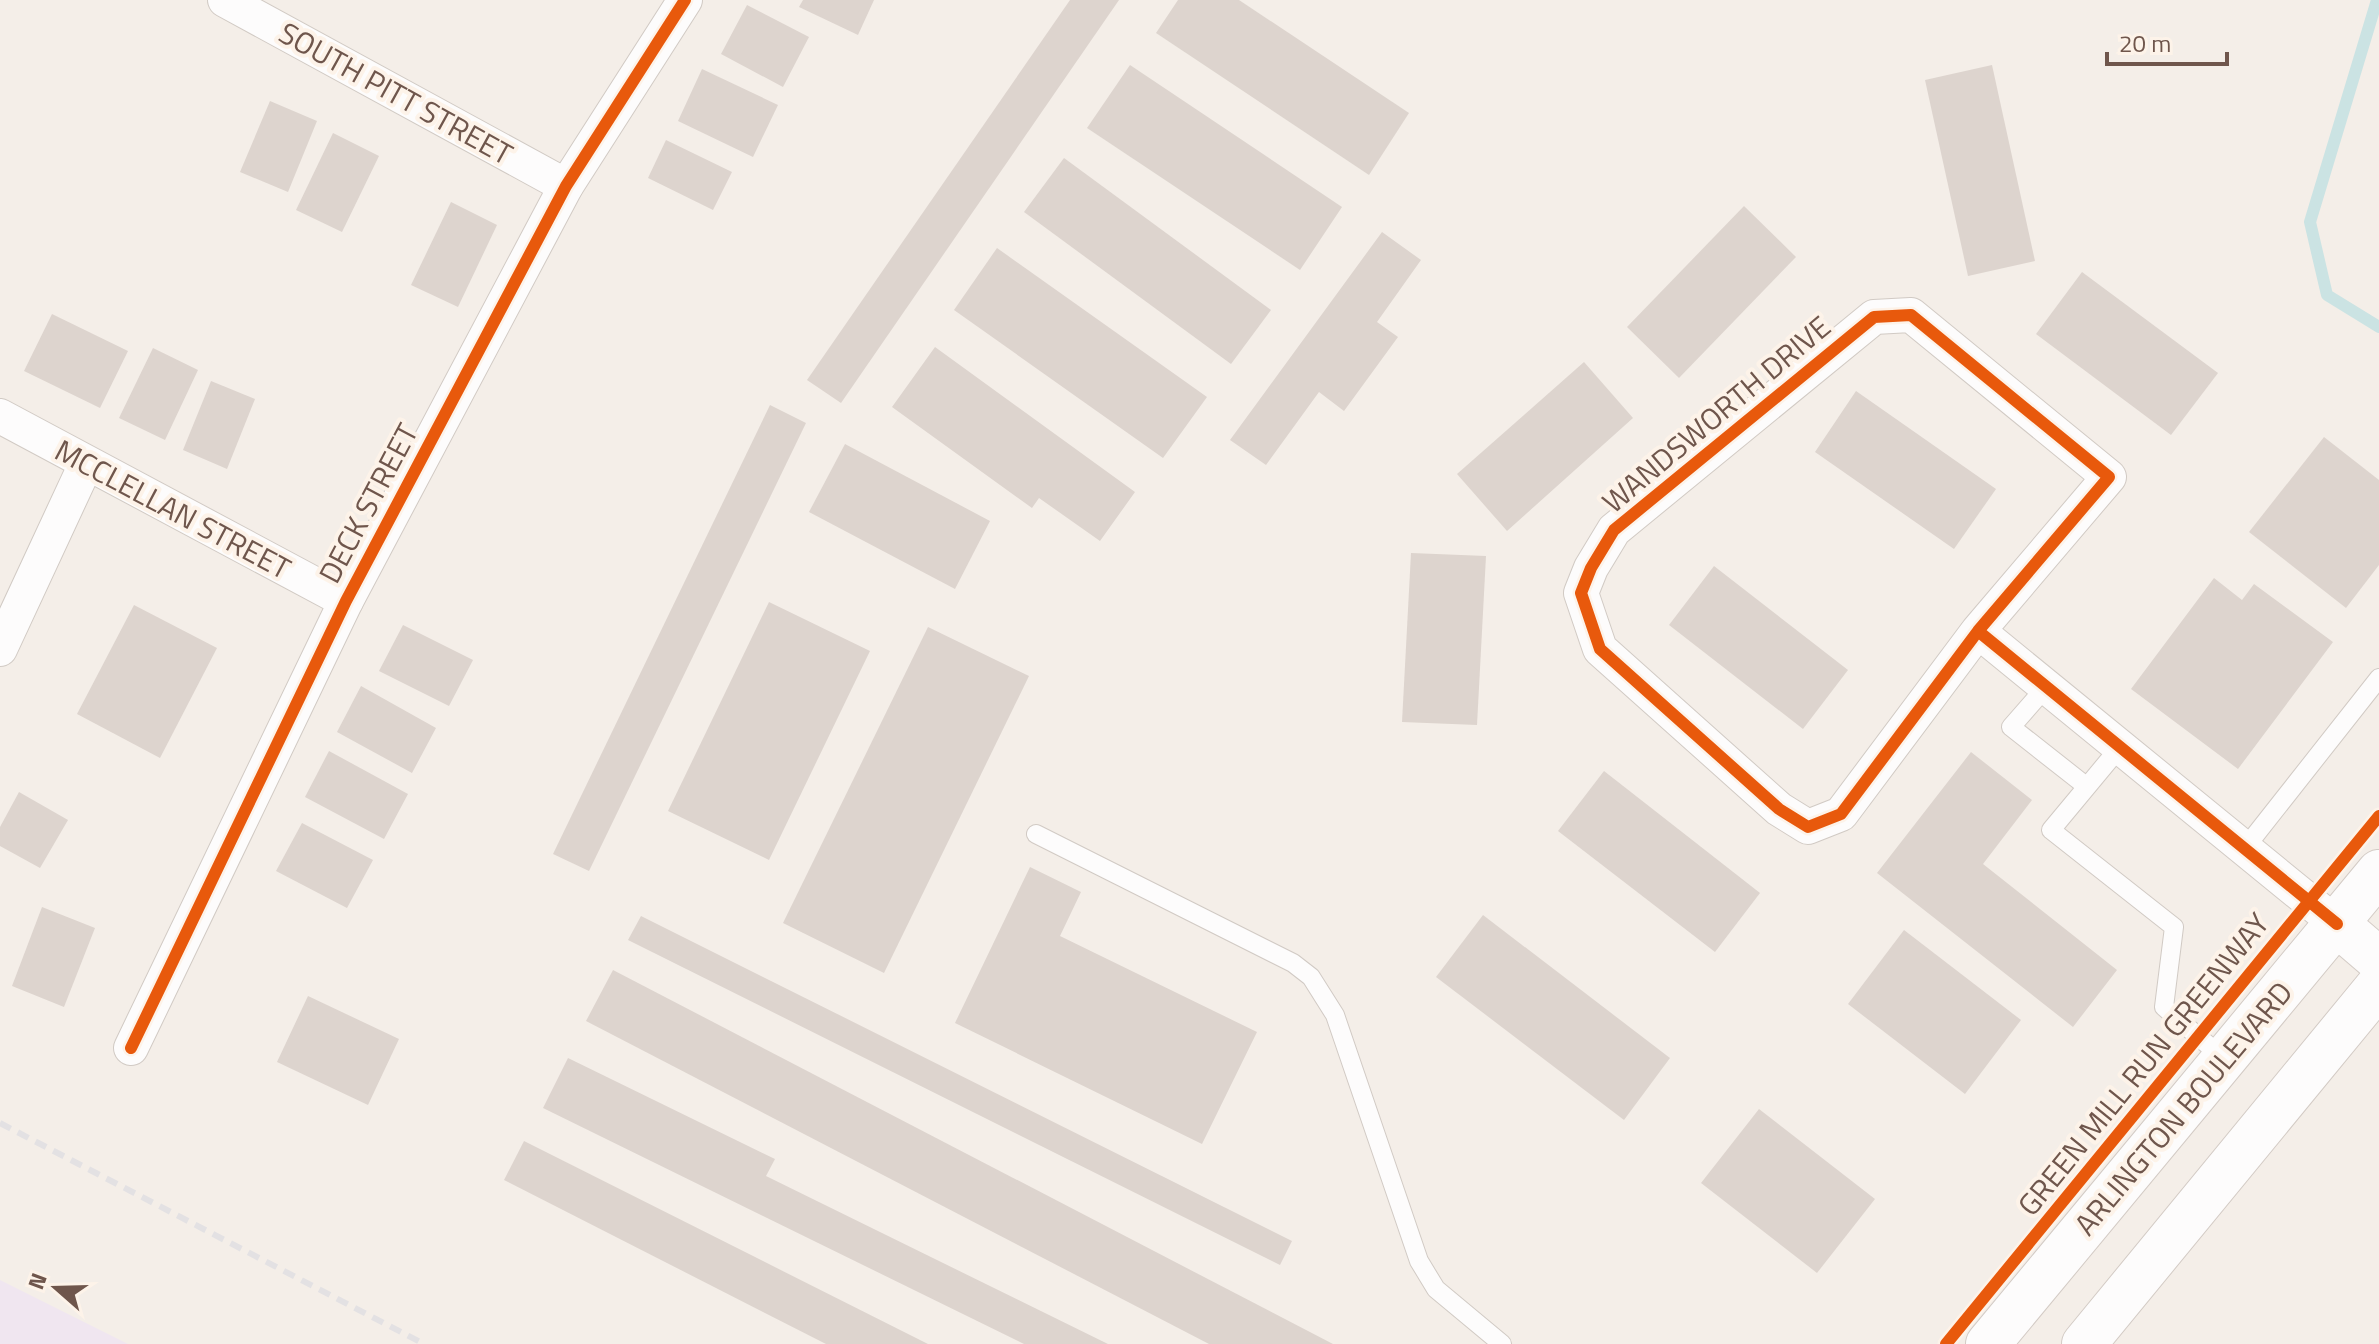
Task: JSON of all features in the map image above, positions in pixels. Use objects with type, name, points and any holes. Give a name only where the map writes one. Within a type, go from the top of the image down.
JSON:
[{"type":"main road","name":"ARLINGTON BOULEVARD","points":[[1988,1344],[2379,872]]},
{"type":"main road","points":[[2337,924],[2379,960]]},
{"type":"main road","points":[[2084,1344],[2379,985]]},
{"type":"street","name":"SOUTH PITT STREET","points":[[225,0],[566,186]]},
{"type":"street","name":"DECK STREET","points":[[131,1048],[346,601],[566,186],[685,0]]},
{"type":"street","name":"WANDSWORTH DRIVE","points":[[1911,315],[2109,477],[1978,631],[1841,814],[1808,827],[1779,809],[1600,649],[1581,593],[1591,568],[1614,530],[1874,317],[1911,315]]},
{"type":"street","name":"MCCLELLAN STREET","points":[[0,416],[346,601]]},
{"type":"street","points":[[0,649],[86,464]]},
{"type":"street","points":[[1978,631],[2337,924]]},
{"type":"lane","points":[[2245,848],[2379,678]]},
{"type":"lane","points":[[2046,687],[2011,727],[2086,786]]},
{"type":"lane","points":[[2120,747],[2051,830],[2174,927],[2164,1007],[2223,1058]]},
{"type":"lane","points":[[1036,834],[1293,963],[1311,977],[1335,1015],[1419,1261],[1436,1289],[1502,1344]]},
{"type":"shaded area","points":[[0,1280],[128,1344],[0,1344]]},
{"type":"building","points":[[803,0],[874,0],[858,35],[799,7]]},
{"type":"building","points":[[1070,0],[1119,0],[841,403],[807,380]]},
{"type":"building","points":[[1178,0],[1239,0],[1409,113],[1369,175],[1156,33]]},
{"type":"building","points":[[747,5],[809,37],[783,87],[721,54]]},
{"type":"building","points":[[1130,65],[1342,207],[1300,270],[1087,128]]},
{"type":"building","points":[[1992,65],[2035,261],[1968,276],[1925,80]]},
{"type":"building","points":[[702,69],[778,105],[753,157],[678,121]]},
{"type":"building","points":[[270,101],[317,121],[288,192],[240,172]]},
{"type":"building","points":[[333,133],[379,156],[342,232],[296,210]]},
{"type":"building","points":[[666,140],[732,172],[713,210],[648,178]]},
{"type":"building","points":[[1064,158],[1271,310],[1231,364],[1024,212]]},
{"type":"building","points":[[451,202],[497,225],[458,307],[411,285]]},
{"type":"building","points":[[1744,206],[1796,257],[1679,378],[1627,327]]},
{"type":"building","points":[[1382,232],[1421,260],[1377,322],[1398,337],[1344,411],[1319,392],[1266,465],[1230,440]]},
{"type":"building","points":[[997,248],[1207,397],[1163,458],[954,310]]},
{"type":"building","points":[[2082,272],[2218,373],[2171,435],[2036,334]]},
{"type":"building","points":[[52,314],[128,351],[100,408],[24,371]]},
{"type":"building","points":[[935,347],[1135,492],[1100,541],[1039,498],[1032,508],[892,407]]},
{"type":"building","points":[[153,348],[198,370],[165,440],[119,418]]},
{"type":"building","points":[[1584,362],[1633,418],[1507,531],[1457,474]]},
{"type":"building","points":[[211,381],[255,399],[227,469],[183,450]]},
{"type":"building","points":[[1856,391],[1996,489],[1954,549],[1815,452]]},
{"type":"building","points":[[770,405],[806,423],[589,871],[553,854]]},
{"type":"building","points":[[2324,437],[2379,480],[2379,565],[2346,608],[2249,532]]},
{"type":"building","points":[[845,444],[990,521],[955,589],[809,512]]},
{"type":"building","points":[[1411,553],[1486,556],[1477,725],[1402,722]]},
{"type":"building","points":[[1714,566],[1848,670],[1803,729],[1669,625]]},
{"type":"building","points":[[2214,578],[2242,600],[2254,584],[2333,642],[2238,769],[2131,689]]},
{"type":"building","points":[[769,602],[870,651],[769,860],[668,811]]},
{"type":"building","points":[[134,605],[217,648],[160,758],[77,714]]},
{"type":"building","points":[[403,625],[473,660],[449,706],[379,671]]},
{"type":"building","points":[[928,627],[1029,676],[884,973],[783,923]]},
{"type":"building","points":[[361,686],[436,728],[412,773],[337,732]]},
{"type":"building","points":[[329,751],[408,794],[384,839],[305,797]]},
{"type":"building","points":[[1971,752],[2032,800],[1983,864],[2117,970],[2073,1027],[1877,873]]},
{"type":"building","points":[[1604,771],[1760,893],[1715,952],[1558,831]]},
{"type":"building","points":[[19,792],[68,820],[40,868],[0,846],[0,827]]},
{"type":"building","points":[[302,823],[373,860],[347,908],[276,871]]},
{"type":"building","points":[[1030,867],[1081,892],[1060,936],[1257,1032],[1202,1144],[955,1023]]},
{"type":"building","points":[[42,907],[95,928],[64,1007],[12,986]]},
{"type":"building","points":[[1483,915],[1670,1058],[1624,1120],[1436,977]]},
{"type":"building","points":[[641,916],[1292,1241],[1280,1265],[628,940]]},
{"type":"building","points":[[1904,930],[2021,1020],[1965,1094],[1848,1004]]},
{"type":"building","points":[[613,970],[1333,1344],[1209,1344],[586,1021]]},
{"type":"building","points":[[308,996],[399,1039],[368,1105],[277,1062]]},
{"type":"building","points":[[568,1058],[775,1159],[766,1176],[1108,1344],[1024,1344],[543,1108]]},
{"type":"building","points":[[1759,1109],[1875,1199],[1817,1273],[1701,1183]]},
{"type":"building","points":[[524,1141],[928,1344],[826,1344],[504,1180]]},
{"type":"waterway","points":[[2377,0],[2310,222],[2327,295],[2379,327]]},
{"type":"railway","points":[[0,1123],[424,1344]]},
{"type":"cycle path","points":[[131,1048],[346,601],[566,186],[685,0]]},
{"type":"cycle path","points":[[1978,631],[1841,814],[1808,827],[1779,809],[1600,649],[1581,593],[1591,568],[1614,530],[1874,317],[1911,315],[2109,477],[1978,631],[2337,924]]},
{"type":"cycle path","name":"GREEN MILL RUN GREENWAY","points":[[1946,1344],[2379,816]]}]
